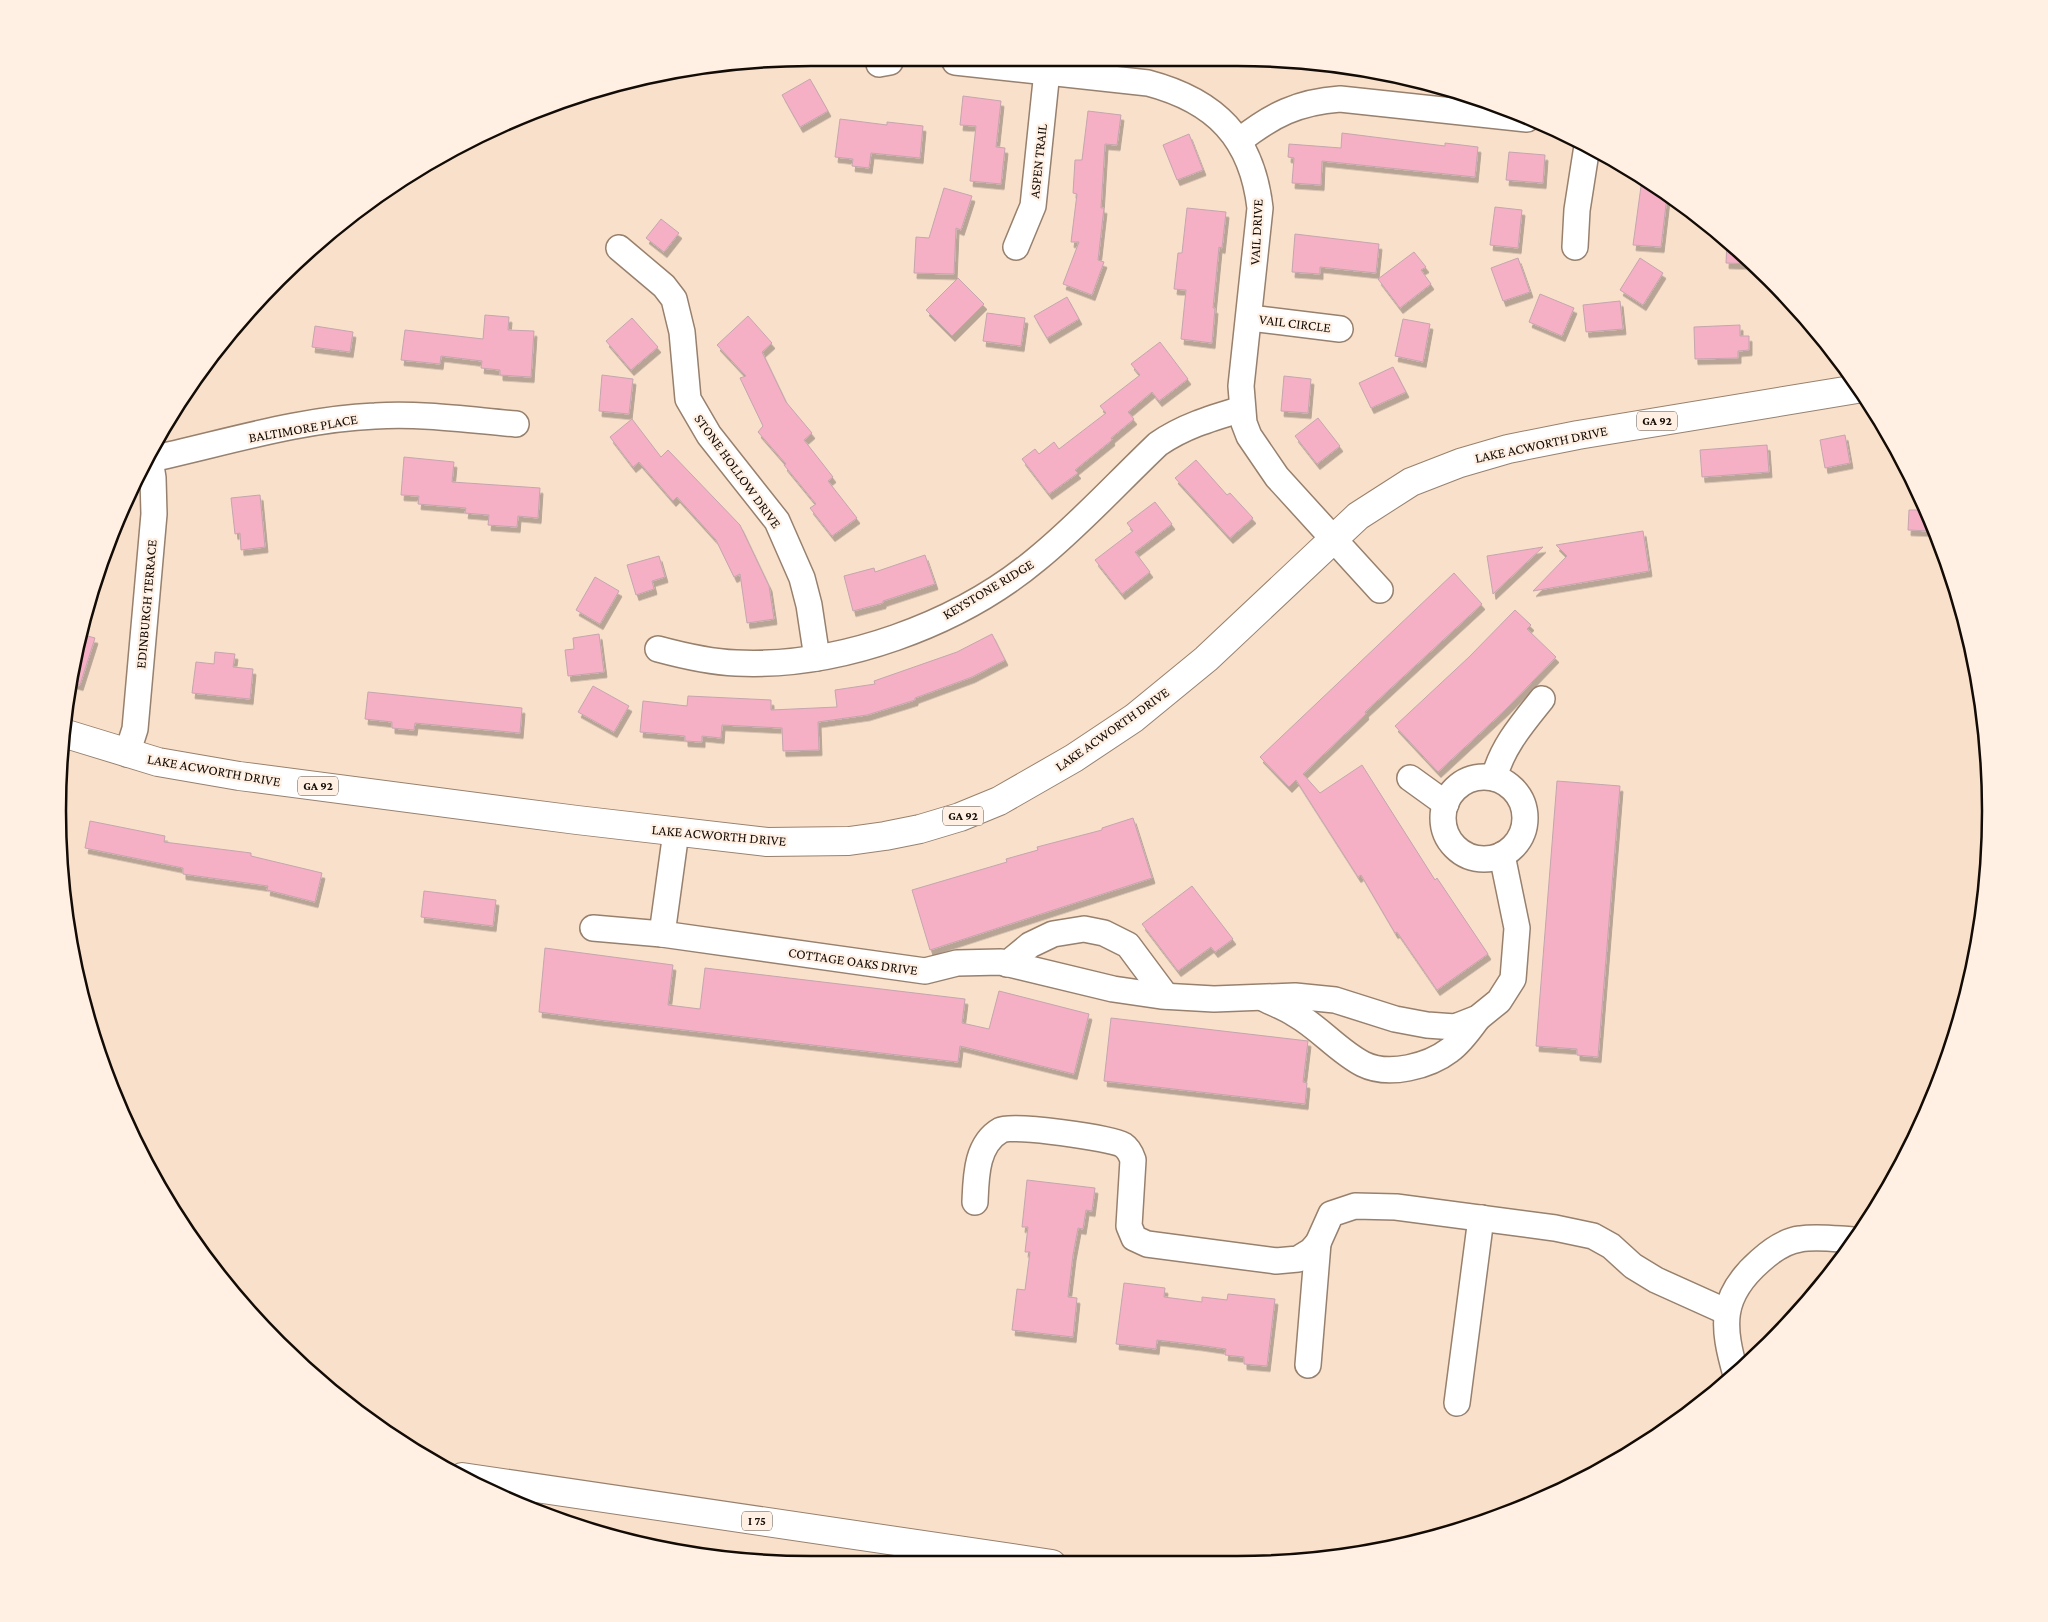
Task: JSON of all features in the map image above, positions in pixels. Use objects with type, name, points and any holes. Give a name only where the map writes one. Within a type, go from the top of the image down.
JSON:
[{"type":"main road","name":"LAKE ACWORTH DRIVE","points":[[71,736],[158,762],[239,776],[676,832],[767,842],[849,840],[920,829],[960,817],[998,801],[1074,758],[1141,712],[1206,659],[1358,516],[1411,482],[1481,457],[1578,435],[1851,390]]},
{"type":"main road","name":"I 75","points":[[488,1482],[997,1556]]},
{"type":"street","name":"VAIL DRIVE","points":[[996,66],[1148,83],[1177,91],[1201,103],[1239,140],[1248,157],[1258,188],[1260,208],[1250,318],[1241,386],[1244,423],[1249,436],[1277,477],[1332,540],[1380,590]]},
{"type":"street","name":"ASPEN TRAIL","points":[[1016,247],[1033,206],[1047,71]]},
{"type":"street","points":[[1239,140],[1262,122],[1287,110],[1313,101],[1331,99],[1391,103],[1504,116]]},
{"type":"street","points":[[1575,247],[1577,210],[1586,154]]},
{"type":"street","name":"STONE HOLLOW DRIVE","points":[[619,248],[664,286],[674,298],[682,332],[688,399],[709,435],[777,521],[802,578],[809,605],[816,658]]},
{"type":"street","name":"VAIL CIRCLE","points":[[1250,318],[1340,329]]},
{"type":"street","name":"KEYSTONE RIDGE","points":[[658,649],[696,659],[736,663],[791,662],[877,644],[920,628],[966,606],[1037,559],[1158,444],[1188,426],[1242,409]]},
{"type":"street","name":"BALTIMORE PLACE","points":[[158,454],[347,418],[404,415],[516,424]]},
{"type":"street","name":"EDINBURGH TERRACE","points":[[127,754],[135,729],[154,514],[151,467]]},
{"type":"street","points":[[1494,778],[1498,760],[1513,735],[1542,699]]},
{"type":"street","points":[[1483,777],[1494,778],[1515,791],[1523,804],[1525,823],[1522,834],[1512,849],[1502,855],[1485,860],[1477,859],[1467,856],[1452,844],[1443,821],[1446,804],[1455,789],[1469,780],[1483,777]]},
{"type":"street","points":[[1410,778],[1446,804]]},
{"type":"street","points":[[662,934],[676,832]]},
{"type":"street","name":"COTTAGE OAKS DRIVE","points":[[1259,996],[1296,1014],[1343,1051],[1365,1065],[1392,1070],[1419,1064],[1451,1050],[1478,1018],[1499,1000],[1513,978],[1517,928],[1502,855]]},
{"type":"street","name":"COTTAGE OAKS DRIVE","points":[[593,928],[662,934],[925,971],[975,962],[1007,964],[1113,989],[1166,996],[1214,999],[1259,996],[1335,1000],[1394,1019],[1427,1025],[1455,1027],[1478,1018]]},
{"type":"street","points":[[1007,964],[1030,945],[1053,934],[1084,929],[1104,933],[1128,946],[1166,996]]},
{"type":"street","points":[[975,1202],[976,1171],[985,1145],[1002,1129],[1019,1127],[1112,1140],[1130,1151],[1133,1160],[1129,1226],[1134,1238],[1147,1244],[1276,1261],[1298,1259],[1318,1243]]},
{"type":"street","points":[[1308,1365],[1318,1243],[1331,1214],[1355,1206],[1396,1207],[1555,1228],[1593,1236],[1611,1246],[1633,1266],[1656,1280],[1726,1312]]},
{"type":"street","points":[[1457,1403],[1481,1218]]},
{"type":"street","points":[[1734,1366],[1727,1342],[1726,1312],[1734,1292],[1750,1270],[1774,1249],[1798,1239],[1845,1240]]},
{"type":"building","points":[[810,79],[828,111],[800,127],[782,95]]},
{"type":"building","points":[[963,96],[1001,101],[996,147],[1005,148],[1001,184],[970,181],[976,126],[960,125]]},
{"type":"building","points":[[1088,111],[1121,115],[1117,145],[1105,144],[1101,208],[1104,208],[1098,260],[1104,262],[1092,295],[1063,284],[1079,242],[1071,242],[1077,194],[1073,193],[1075,160],[1082,160]]},
{"type":"building","points":[[840,119],[887,125],[887,122],[923,126],[920,158],[871,153],[869,168],[852,166],[853,159],[835,157]]},
{"type":"building","points":[[1342,133],[1445,146],[1445,143],[1478,147],[1475,177],[1322,161],[1321,185],[1292,183],[1294,158],[1288,157],[1289,144],[1341,148]]},
{"type":"building","points":[[1189,134],[1203,170],[1177,180],[1163,145]]},
{"type":"building","points":[[1509,152],[1545,155],[1543,183],[1506,180]]},
{"type":"building","points":[[1641,186],[1666,203],[1661,247],[1633,245]]},
{"type":"building","points":[[944,188],[972,196],[961,230],[956,228],[954,274],[914,273],[916,237],[929,238]]},
{"type":"building","points":[[1495,207],[1522,210],[1518,248],[1490,245]]},
{"type":"building","points":[[1187,208],[1226,212],[1222,248],[1219,247],[1213,308],[1215,308],[1212,343],[1181,339],[1186,290],[1174,289],[1178,253],[1182,253]]},
{"type":"building","points":[[661,219],[679,233],[664,252],[646,238]]},
{"type":"building","points":[[1295,234],[1379,244],[1376,273],[1320,267],[1320,274],[1292,272]]},
{"type":"building","points":[[1727,250],[1742,264],[1726,263]]},
{"type":"building","points":[[1414,252],[1426,267],[1421,270],[1431,284],[1400,308],[1378,279]]},
{"type":"building","points":[[1518,258],[1530,292],[1503,301],[1491,268]]},
{"type":"building","points":[[1640,258],[1663,273],[1643,305],[1620,290]]},
{"type":"building","points":[[958,278],[984,304],[952,336],[926,310]]},
{"type":"building","points":[[1540,294],[1574,308],[1562,336],[1529,322]]},
{"type":"building","points":[[1067,297],[1079,319],[1047,338],[1034,316]]},
{"type":"building","points":[[1620,301],[1623,329],[1586,332],[1583,305]]},
{"type":"building","points":[[987,313],[1025,318],[1021,346],[983,341]]},
{"type":"building","points":[[485,315],[509,317],[508,330],[534,331],[531,377],[500,375],[500,370],[481,368],[482,361],[441,356],[440,364],[401,360],[405,330],[483,339]]},
{"type":"building","points":[[748,316],[772,343],[762,352],[786,402],[812,433],[804,440],[833,477],[828,481],[857,518],[832,536],[810,508],[816,504],[784,465],[786,464],[758,432],[763,426],[740,378],[746,376],[717,345]]},
{"type":"building","points":[[632,318],[658,347],[631,370],[606,341]]},
{"type":"building","points":[[1403,319],[1430,324],[1423,362],[1395,356]]},
{"type":"building","points":[[1740,325],[1740,336],[1749,336],[1749,350],[1738,351],[1738,358],[1695,359],[1694,327]]},
{"type":"building","points":[[315,326],[353,332],[350,352],[312,347]]},
{"type":"building","points":[[1160,342],[1188,379],[1159,401],[1152,392],[1128,412],[1134,419],[1111,438],[1112,440],[1075,470],[1078,473],[1049,494],[1022,459],[1035,449],[1039,454],[1054,442],[1059,449],[1106,413],[1100,406],[1140,375],[1131,364]]},
{"type":"building","points":[[1393,367],[1406,392],[1371,408],[1359,383]]},
{"type":"building","points":[[602,375],[633,379],[629,414],[599,411]]},
{"type":"building","points":[[1284,376],[1311,379],[1308,413],[1281,411]]},
{"type":"building","points":[[1318,418],[1340,446],[1317,464],[1295,436]]},
{"type":"building","points":[[632,419],[661,457],[668,450],[740,525],[769,586],[774,619],[747,623],[740,574],[734,577],[716,540],[677,497],[673,501],[639,462],[633,467],[610,437]]},
{"type":"building","points":[[1845,435],[1850,463],[1825,468],[1820,440]]},
{"type":"building","points":[[1767,445],[1769,472],[1702,477],[1700,450]]},
{"type":"building","points":[[404,457],[454,462],[452,482],[540,488],[538,518],[518,516],[517,527],[488,525],[489,515],[465,513],[466,508],[418,504],[419,496],[401,495]]},
{"type":"building","points":[[1196,460],[1227,495],[1230,493],[1253,518],[1230,538],[1175,478]]},
{"type":"building","points":[[260,495],[265,547],[241,550],[240,533],[235,534],[231,498]]},
{"type":"building","points":[[1155,502],[1172,524],[1135,552],[1150,572],[1122,594],[1095,560],[1133,531],[1127,523]]},
{"type":"building","points":[[1909,510],[1918,510],[1927,531],[1908,530]]},
{"type":"building","points":[[1643,531],[1649,571],[1533,591],[1567,556],[1556,545]]},
{"type":"building","points":[[1543,547],[1493,594],[1487,556]]},
{"type":"building","points":[[925,555],[935,584],[883,601],[883,603],[853,611],[844,576],[874,568],[875,572]]},
{"type":"building","points":[[659,556],[665,577],[652,581],[654,589],[636,595],[627,565]]},
{"type":"building","points":[[1454,573],[1482,604],[1365,712],[1366,714],[1303,774],[1320,793],[1362,765],[1435,880],[1437,878],[1488,954],[1437,990],[1397,932],[1395,933],[1361,875],[1358,877],[1296,780],[1289,787],[1260,757]]},
{"type":"building","points":[[595,577],[619,591],[600,624],[576,610]]},
{"type":"building","points":[[1515,610],[1531,625],[1527,629],[1556,657],[1506,709],[1438,772],[1395,726],[1469,657]]},
{"type":"building","points":[[599,634],[604,672],[568,676],[565,650],[574,649],[573,638]]},
{"type":"building","points":[[992,634],[1005,660],[972,677],[915,698],[915,700],[867,715],[818,722],[819,750],[783,751],[782,728],[722,725],[721,738],[702,736],[702,742],[685,741],[685,736],[640,732],[643,701],[687,706],[688,696],[771,700],[771,710],[837,707],[835,690],[875,684],[874,681],[957,652]]},
{"type":"building","points":[[88,636],[95,638],[80,685],[78,684]]},
{"type":"building","points":[[215,652],[235,654],[233,667],[253,669],[250,699],[192,693],[196,662],[214,664]]},
{"type":"building","points":[[593,686],[629,706],[614,732],[578,712]]},
{"type":"building","points":[[368,692],[522,708],[520,733],[415,723],[414,730],[392,728],[392,722],[365,719]]},
{"type":"building","points":[[1557,781],[1620,786],[1598,1057],[1577,1055],[1577,1049],[1536,1046]]},
{"type":"building","points":[[1133,818],[1152,878],[930,950],[912,890],[1007,862],[1006,859],[1038,850],[1037,847],[1102,830],[1102,828]]},
{"type":"building","points":[[90,821],[165,836],[164,842],[251,853],[251,856],[322,873],[315,902],[267,890],[268,886],[183,874],[183,868],[85,848]]},
{"type":"building","points":[[1192,886],[1233,939],[1215,952],[1211,947],[1178,971],[1142,924]]},
{"type":"building","points":[[424,891],[496,900],[493,926],[421,917]]},
{"type":"building","points":[[545,948],[673,965],[668,1005],[700,1009],[705,968],[965,999],[962,1023],[989,1029],[999,991],[1089,1014],[1074,1074],[960,1046],[958,1062],[599,1020],[539,1012]]},
{"type":"building","points":[[1111,1018],[1308,1041],[1303,1082],[1307,1083],[1305,1104],[1104,1081]]},
{"type":"building","points":[[1027,1180],[1095,1188],[1092,1211],[1086,1210],[1083,1229],[1078,1228],[1073,1255],[1068,1297],[1077,1298],[1073,1337],[1012,1330],[1017,1289],[1025,1290],[1030,1252],[1025,1252],[1028,1227],[1022,1227]]},
{"type":"building","points":[[1124,1283],[1165,1288],[1164,1297],[1202,1302],[1202,1297],[1227,1300],[1228,1294],[1275,1299],[1267,1366],[1244,1364],[1244,1357],[1225,1355],[1226,1349],[1199,1345],[1157,1340],[1156,1349],[1116,1344]]}]
